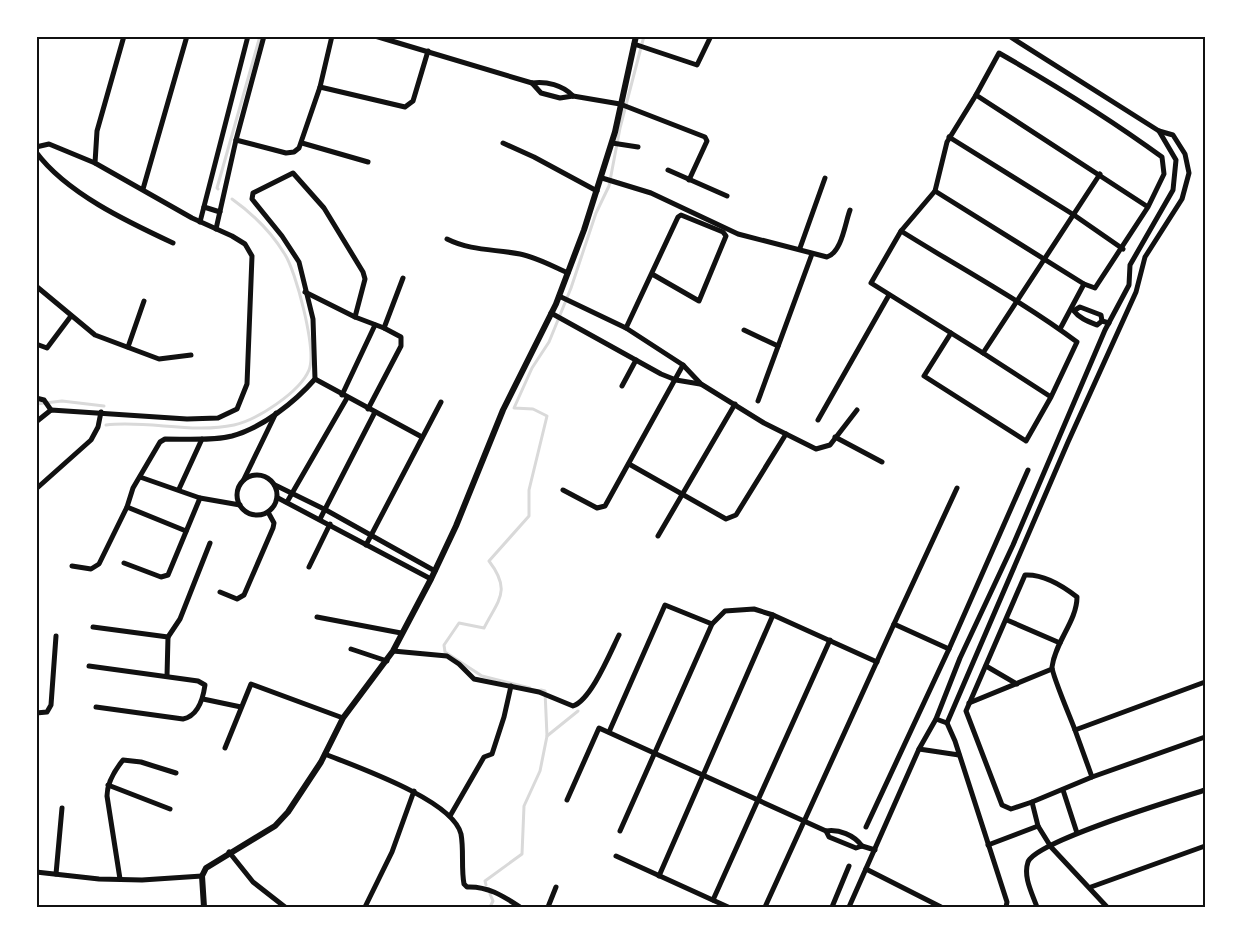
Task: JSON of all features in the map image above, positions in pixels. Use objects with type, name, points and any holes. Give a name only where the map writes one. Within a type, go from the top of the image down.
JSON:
[{"type":"street","points":[[95,163],[97,132],[124,36]]},
{"type":"street","points":[[142,189],[188,36]]},
{"type":"street","points":[[200,222],[248,36]]},
{"type":"street","points":[[216,229],[236,140],[264,36]]},
{"type":"street","points":[[236,140],[286,153],[294,152],[302,143],[320,87],[332,36]]},
{"type":"street","points":[[375,36],[532,83],[540,82],[564,88],[573,96]]},
{"type":"street","points":[[204,907],[202,876],[206,868],[229,852],[274,826],[297,800],[325,754],[343,718],[387,661],[435,571],[456,526],[502,410],[554,314],[597,191],[607,180],[625,106],[637,45],[636,36]]},
{"type":"street","points":[[637,45],[697,65],[711,36]]},
{"type":"street","points":[[1006,907],[988,845],[947,723],[1068,442],[1136,292],[1145,257],[1182,199],[1189,173],[1185,154],[1173,135],[1159,131],[1009,36]]},
{"type":"street","points":[[320,87],[405,107],[413,101],[428,51]]},
{"type":"street","points":[[935,191],[1084,284],[1095,288],[1123,249],[1148,207],[1164,174],[1162,157],[1112,121],[1089,109],[999,53],[949,137],[935,191],[901,231],[871,284],[1051,397]]},
{"type":"street","points":[[532,83],[541,94],[560,98],[573,96],[625,106],[705,136],[707,141],[689,180]]},
{"type":"street","points":[[976,94],[1148,207]]},
{"type":"street","points":[[849,907],[920,749],[936,719],[960,658],[1014,544],[1109,323],[1129,285],[1130,265],[1173,190],[1176,160],[1159,131]]},
{"type":"street","points":[[949,137],[1074,215],[1123,249]]},
{"type":"street","points":[[302,143],[368,162]]},
{"type":"street","points":[[503,143],[534,157],[597,191]]},
{"type":"street","points":[[36,147],[50,144],[95,163],[200,222],[232,236],[245,244],[252,256],[248,384],[237,409],[218,418],[188,418],[49,408]]},
{"type":"street","points":[[616,144],[638,147]]},
{"type":"street","points":[[36,152],[46,165],[95,202],[173,243]]},
{"type":"street","points":[[668,170],[727,196]]},
{"type":"street","points":[[72,566],[91,570],[99,564],[127,507],[133,488],[160,442],[165,438],[202,439],[232,436],[261,422],[276,412],[303,393],[315,379],[315,334],[299,262],[251,196],[253,193],[293,173],[324,208],[363,272],[365,280],[355,317]]},
{"type":"street","points":[[982,353],[1100,174]]},
{"type":"street","points":[[800,248],[825,178]]},
{"type":"street","points":[[607,180],[652,193],[738,234],[800,248],[812,254],[827,257],[832,255],[837,249],[850,210]]},
{"type":"street","points":[[204,207],[220,212]]},
{"type":"street","points":[[626,328],[680,215],[726,236],[699,301],[652,274]]},
{"type":"street","points":[[901,231],[1077,342],[1051,397],[1026,441],[924,376],[951,333]]},
{"type":"street","points":[[447,239],[460,246],[521,254],[568,273]]},
{"type":"street","points":[[758,401],[812,254]]},
{"type":"street","points":[[384,328],[403,278]]},
{"type":"street","points":[[1060,330],[1073,309],[1084,284]]},
{"type":"street","points":[[36,286],[95,335],[159,359],[192,355]]},
{"type":"street","points":[[305,292],[401,337],[402,346],[368,409]]},
{"type":"street","points":[[818,420],[889,295]]},
{"type":"street","points":[[560,297],[626,328],[683,365],[701,384],[764,423],[816,449],[830,444],[857,410]]},
{"type":"street","points":[[128,347],[144,301]]},
{"type":"street","points":[[1073,309],[1080,306],[1090,310],[1101,315],[1102,321]]},
{"type":"street","points":[[1073,309],[1076,316],[1098,325],[1102,321]]},
{"type":"street","points":[[554,314],[676,380],[701,384]]},
{"type":"street","points":[[36,344],[47,348],[71,316]]},
{"type":"street","points":[[1102,321],[1109,323]]},
{"type":"street","points":[[342,394],[375,324]]},
{"type":"street","points":[[744,330],[778,346]]},
{"type":"street","points":[[622,386],[636,360]]},
{"type":"street","points":[[562,490],[591,506],[601,508],[604,506],[683,365]]},
{"type":"street","points":[[315,379],[422,437]]},
{"type":"street","points":[[36,398],[44,400],[49,408]]},
{"type":"street","points":[[287,502],[347,398]]},
{"type":"street","points":[[366,545],[442,402]]},
{"type":"street","points":[[658,536],[735,404]]},
{"type":"street","points":[[36,422],[49,408]]},
{"type":"street","points":[[36,489],[91,440],[98,427],[101,412]]},
{"type":"street","points":[[240,505],[238,491],[276,412]]},
{"type":"street","points":[[320,520],[375,412]]},
{"type":"street","points":[[629,464],[726,519],[731,519],[736,515],[786,434]]},
{"type":"street","points":[[836,437],[882,462]]},
{"type":"street","points":[[1058,438],[1068,442]]},
{"type":"street","points":[[179,489],[202,439]]},
{"type":"street","points":[[866,827],[949,649],[1028,470]]},
{"type":"street","points":[[244,479],[258,474],[264,476],[275,485],[326,510],[435,571]]},
{"type":"street","points":[[140,477],[179,489],[200,498],[240,505],[249,513],[256,515],[268,512],[274,506],[278,498],[275,485]]},
{"type":"street","points":[[765,907],[958,488]]},
{"type":"street","points":[[124,563],[161,577],[168,575],[200,498]]},
{"type":"street","points":[[278,498],[431,579]]},
{"type":"street","points":[[127,507],[186,531]]},
{"type":"street","points":[[220,592],[237,599],[244,596],[273,528],[274,522],[268,512]]},
{"type":"street","points":[[309,567],[330,524]]},
{"type":"street","points":[[167,676],[168,637],[180,619],[210,543]]},
{"type":"street","points":[[1092,777],[1052,669],[1060,643],[1077,606],[1077,597],[1067,588],[1035,575],[1026,575],[966,711],[1002,806],[1011,809],[1032,802],[1092,777],[1205,736]]},
{"type":"street","points":[[609,732],[665,605],[712,624]]},
{"type":"street","points":[[620,831],[712,624],[725,611],[754,608],[877,662]]},
{"type":"street","points":[[659,876],[773,615]]},
{"type":"street","points":[[317,617],[401,634]]},
{"type":"street","points":[[1007,620],[1060,643]]},
{"type":"street","points":[[894,624],[949,649]]},
{"type":"street","points":[[93,627],[168,637]]},
{"type":"street","points":[[393,651],[447,656],[459,664],[474,679],[539,692],[552,699],[573,706],[580,704],[619,635]]},
{"type":"street","points":[[36,713],[47,712],[51,705],[56,636]]},
{"type":"street","points":[[714,900],[830,640]]},
{"type":"street","points":[[352,649],[387,661]]},
{"type":"street","points":[[88,666],[167,676],[205,685],[203,699],[194,714],[183,719],[96,708]]},
{"type":"street","points":[[986,666],[1017,684]]},
{"type":"street","points":[[969,703],[1052,669]]},
{"type":"street","points":[[1075,730],[1205,682]]},
{"type":"street","points":[[225,748],[249,686],[253,684],[343,718]]},
{"type":"street","points":[[450,816],[464,796],[484,757],[492,754],[504,717],[510,686]]},
{"type":"street","points":[[203,699],[241,707]]},
{"type":"street","points":[[936,719],[947,723]]},
{"type":"street","points":[[567,800],[599,728],[826,831],[836,829],[858,840],[862,846]]},
{"type":"street","points":[[920,749],[959,756]]},
{"type":"street","points":[[325,754],[414,791],[450,816],[460,833],[464,884],[467,887],[478,886],[495,892],[520,907]]},
{"type":"street","points":[[120,879],[107,796],[108,785],[123,760],[141,762],[176,773]]},
{"type":"street","points":[[108,785],[170,809]]},
{"type":"street","points":[[1063,790],[1077,833]]},
{"type":"street","points":[[1037,907],[1026,874],[1029,860],[1039,851],[1051,847],[1077,833],[1205,790]]},
{"type":"street","points":[[365,907],[392,852],[414,791]]},
{"type":"street","points":[[1032,802],[1038,826],[1051,847],[1091,887],[1107,907]]},
{"type":"street","points":[[56,874],[62,808]]},
{"type":"street","points":[[988,845],[1038,826]]},
{"type":"street","points":[[826,831],[829,837],[856,848],[862,846],[875,850]]},
{"type":"street","points":[[1091,887],[1205,846]]},
{"type":"street","points":[[229,852],[253,882],[285,907]]},
{"type":"street","points":[[616,856],[728,907]]},
{"type":"street","points":[[832,907],[849,866]]},
{"type":"street","points":[[866,869],[941,907]]},
{"type":"street","points":[[36,872],[99,879],[142,880],[202,876]]},
{"type":"street","points":[[548,907],[556,887]]},
{"type":"waterway","points":[[218,189],[260,36]]},
{"type":"waterway","points":[[530,688],[482,676],[445,652],[444,645],[459,623],[484,628],[498,602],[501,588],[500,580],[489,561],[529,516],[529,490],[547,416],[533,409],[514,408],[532,368],[549,342],[571,288],[596,213],[609,186],[620,128],[644,36]]},
{"type":"waterway","points":[[106,425],[138,424],[186,428],[234,425],[254,417],[277,404],[297,387],[309,370],[311,360],[308,329],[289,262],[267,230],[232,199]]},
{"type":"waterway","points":[[36,404],[62,401],[104,406]]},
{"type":"waterway","points":[[541,690],[545,691],[547,736]]},
{"type":"waterway","points":[[486,885],[485,881],[522,854],[524,806],[540,771],[547,736],[578,711]]},
{"type":"waterway","points":[[490,894],[493,901],[490,907]]}]
